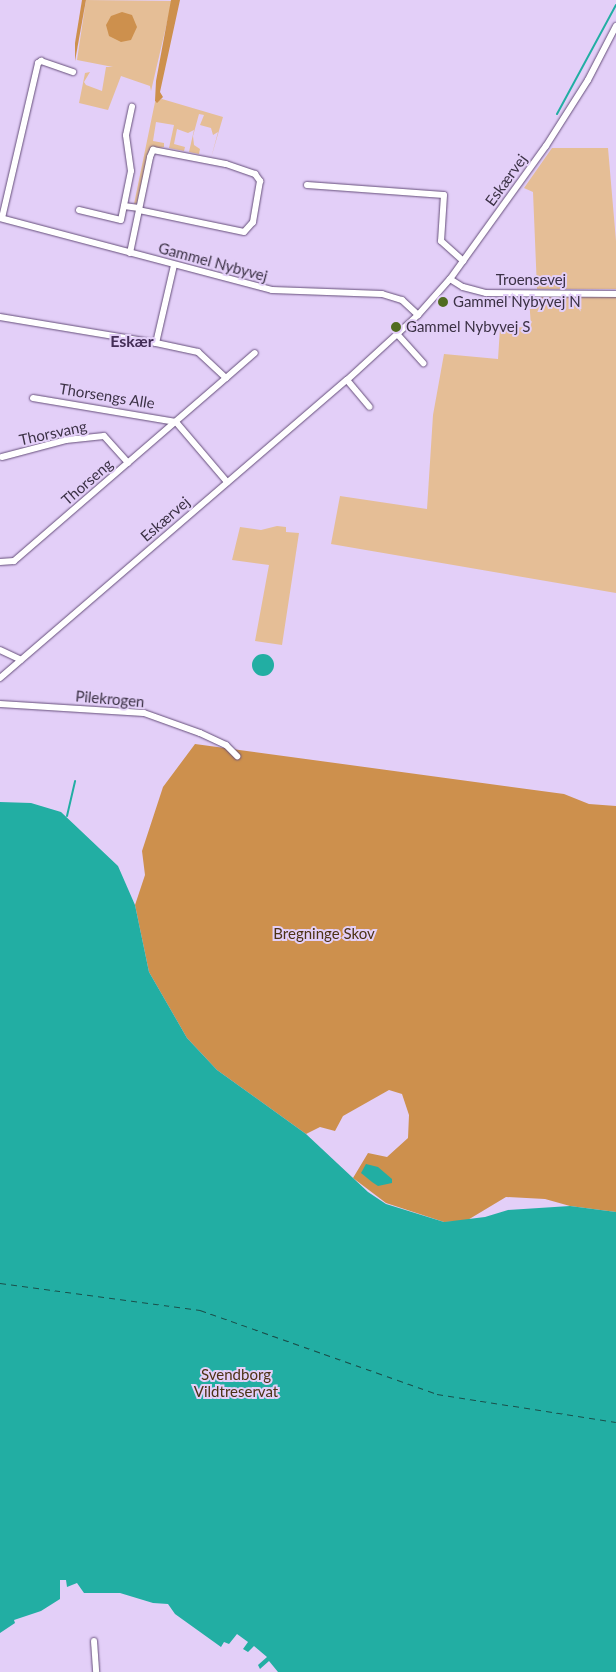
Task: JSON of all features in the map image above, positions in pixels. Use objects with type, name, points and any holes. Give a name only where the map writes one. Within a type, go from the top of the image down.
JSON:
[{"type":"street","name":"Eskærvej","points":[[0,678],[347,380],[418,315],[450,279],[569,112],[616,26]]},
{"type":"street","points":[[1,218],[38,63],[41,61],[72,72]]},
{"type":"street","points":[[79,210],[121,220],[131,171],[126,135],[132,108]]},
{"type":"street","points":[[124,206],[139,209],[244,232],[253,222],[260,181],[255,174],[226,164],[155,149],[150,156],[139,209],[130,253]]},
{"type":"street","points":[[307,185],[444,195],[441,241],[463,261]]},
{"type":"street","name":"Gammel Nybyvej","points":[[1,218],[282,292],[382,294],[402,300],[418,315]]},
{"type":"street","points":[[156,343],[174,265]]},
{"type":"street","name":"Troensevej","points":[[450,279],[463,288],[486,293],[616,294]]},
{"type":"street","points":[[0,317],[156,343],[198,352],[226,378]]},
{"type":"street","points":[[398,335],[423,363]]},
{"type":"street","name":"Thorseng","points":[[0,562],[14,560],[255,353]]},
{"type":"street","points":[[347,380],[370,407]]},
{"type":"street","name":"Thorsengs Alle","points":[[33,398],[176,422]]},
{"type":"street","points":[[176,422],[227,482]]},
{"type":"street","name":"Thorsvang","points":[[2,457],[66,440],[104,436],[128,463]]},
{"type":"street","points":[[0,650],[21,660]]},
{"type":"street","name":"Pilekrogen","points":[[0,704],[144,713],[209,737],[226,745],[237,756]]},
{"type":"street","points":[[94,1641],[96,1672]]},
{"type":"shaded area","points":[[86,0],[172,1],[151,91],[150,86],[121,76],[108,110],[79,103],[85,73],[90,72],[84,82],[86,85],[102,91],[106,67],[113,67],[77,60]]},
{"type":"shaded area","points":[[162,99],[223,117],[211,158],[218,132],[213,135],[211,128],[200,125],[204,115],[199,114],[193,136],[194,145],[200,149],[199,154],[189,152],[194,130],[188,133],[177,129],[174,144],[185,147],[184,151],[169,148],[174,125],[156,122],[153,141],[164,143],[164,147],[149,150],[137,203],[134,204],[155,102]]},
{"type":"shaded area","points":[[552,148],[608,148],[616,241],[616,289],[537,289],[533,192],[524,188]]},
{"type":"shaded area","points":[[529,297],[616,297],[616,593],[331,544],[340,496],[427,509],[433,415],[444,354],[498,359],[500,328],[531,327]]},
{"type":"shaded area","points":[[277,526],[286,527],[286,532],[299,533],[282,645],[255,641],[269,565],[232,560],[240,527],[261,530]]},
{"type":"shaded area","points":[[263,654],[271,657],[274,665],[271,673],[263,676],[255,673],[252,665],[255,657]]},
{"type":"shaded area","name":"Svendborg Vildtreservat","points":[[0,802],[31,803],[61,812],[118,866],[135,905],[149,972],[187,1038],[217,1070],[306,1134],[368,1192],[386,1204],[444,1222],[485,1217],[508,1210],[570,1206],[616,1212],[616,1672],[278,1672],[269,1661],[260,1669],[258,1665],[267,1657],[254,1646],[248,1652],[243,1649],[248,1642],[237,1634],[229,1644],[224,1642],[221,1647],[175,1614],[168,1604],[153,1603],[120,1593],[84,1593],[77,1583],[67,1587],[66,1580],[60,1580],[60,1599],[41,1611],[14,1620],[15,1623],[0,1633]]},
{"type":"shaded area","points":[[366,1164],[378,1167],[392,1179],[392,1183],[378,1186],[372,1182],[361,1173]]},
{"type":"green space","points":[[82,0],[86,0],[75,61],[75,43]]},
{"type":"green space","points":[[171,0],[180,0],[160,92],[163,97],[157,103],[155,101],[156,81]]},
{"type":"green space","points":[[122,12],[132,15],[137,27],[131,40],[121,42],[109,36],[106,25],[111,16]]},
{"type":"green space","name":"Bregninge Skov","points":[[195,744],[564,794],[589,804],[616,806],[616,1212],[570,1206],[545,1199],[506,1197],[466,1221],[444,1222],[386,1203],[353,1178],[368,1153],[387,1157],[408,1138],[409,1115],[402,1094],[389,1090],[343,1116],[335,1131],[320,1127],[306,1134],[217,1070],[187,1038],[149,972],[135,905],[145,875],[142,851],[163,787]]},
{"type":"waterway","points":[[557,114],[616,5]]},
{"type":"waterway","points":[[67,816],[75,781]]},
{"type":"ferry route","points":[[0,1283],[200,1310],[437,1394],[616,1422]]},
{"type":"place","name":"Gammel Nybyvej N","points":[[443,302]]},
{"type":"place","name":"Gammel Nybyvej S","points":[[396,327]]},
{"type":"district","name":"Eskær","points":[[132,341]]}]
